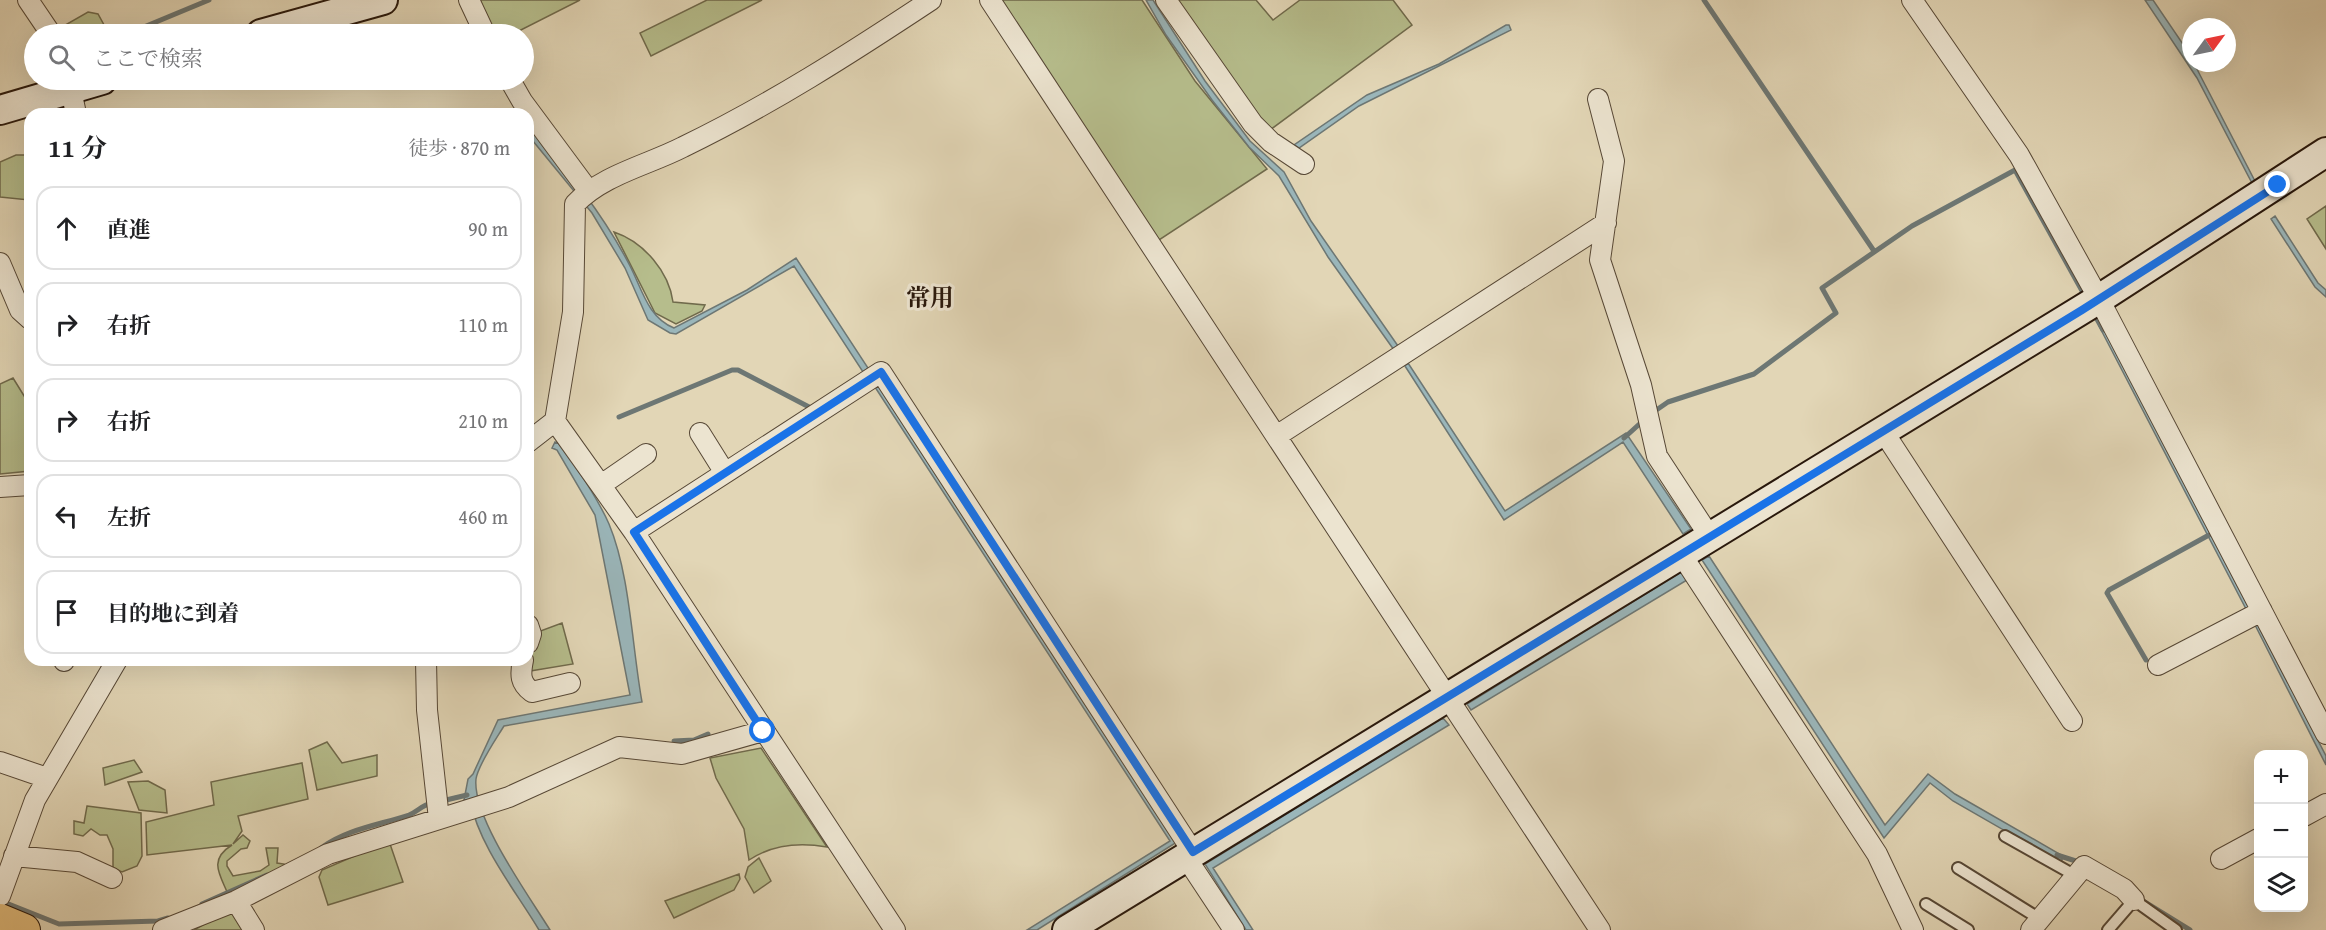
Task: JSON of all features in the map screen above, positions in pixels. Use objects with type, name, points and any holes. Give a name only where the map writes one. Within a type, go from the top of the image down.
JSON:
[{"type":"main road","points":[[0,920],[24,930]]},
{"type":"street","points":[[28,0],[44,24]]},
{"type":"street","points":[[297,24],[383,0]]},
{"type":"street","points":[[469,0],[480,24]]},
{"type":"street","points":[[534,437],[555,421],[573,312],[575,204],[588,190],[684,147],[835,64],[931,0]]},
{"type":"street","points":[[990,0],[1278,435],[1600,930]]},
{"type":"street","points":[[1166,0],[1253,124],[1271,142],[1304,164]]},
{"type":"street","points":[[1912,0],[2019,154],[2099,299],[2326,734]]},
{"type":"street","points":[[516,90],[527,108]]},
{"type":"street","points":[[0,110],[72,94]]},
{"type":"street","points":[[1598,99],[1614,161],[1600,260],[1641,385],[1657,456],[1710,537]]},
{"type":"street","points":[[534,117],[588,190]]},
{"type":"street","points":[[1067,930],[2099,299],[2326,152]]},
{"type":"street","points":[[1278,435],[1606,223]]},
{"type":"street","points":[[0,263],[20,310],[24,314]]},
{"type":"street","points":[[634,532],[881,372],[1189,854],[1234,930]]},
{"type":"street","points":[[555,421],[634,532],[895,930]]},
{"type":"street","points":[[1883,431],[2072,721]]},
{"type":"street","points":[[699,433],[725,473]]},
{"type":"street","points":[[601,485],[646,454]]},
{"type":"street","points":[[0,488],[24,486]]},
{"type":"street","points":[[1681,554],[1878,854],[1914,930]]},
{"type":"street","points":[[2158,665],[2262,611]]},
{"type":"street","points":[[0,896],[34,800],[113,666]]},
{"type":"street","points":[[426,666],[427,710],[439,819]]},
{"type":"street","points":[[522,666],[520,674],[524,686],[532,692],[570,682]]},
{"type":"street","points":[[163,930],[236,901],[328,854],[509,797],[619,747],[682,754],[763,731]]},
{"type":"street","points":[[0,762],[47,778]]},
{"type":"street","points":[[2308,814],[2326,804]]},
{"type":"street","points":[[2221,859],[2254,842]]},
{"type":"street","points":[[14,856],[77,862],[112,878]]},
{"type":"street","points":[[2036,924],[2084,866],[2124,889],[2134,900]]},
{"type":"street","points":[[236,901],[254,930]]},
{"type":"lane","points":[[2005,836],[2076,876]]},
{"type":"lane","points":[[1958,868],[2036,924]]},
{"type":"lane","points":[[2108,930],[2134,900],[2176,930]]},
{"type":"lane","points":[[1926,904],[1968,930]]},
{"type":"green space","points":[[477,0],[580,0],[533,24],[487,24]]},
{"type":"green space","points":[[707,0],[762,0],[651,56],[640,33]]},
{"type":"green space","points":[[997,0],[1142,0],[1195,81],[1267,169],[1156,242]]},
{"type":"green space","points":[[1172,0],[1256,0],[1273,20],[1300,0],[1393,0],[1412,25],[1266,133]]},
{"type":"green space","points":[[88,12],[98,14],[104,24],[67,24]]},
{"type":"green space","points":[[16,155],[24,155],[24,199],[0,197],[0,162]]},
{"type":"green space","points":[[2326,206],[2326,249],[2307,219]]},
{"type":"green space","points":[[614,232],[635,243],[653,259],[666,280],[673,302],[705,305],[702,311],[676,324],[655,313]]},
{"type":"green space","points":[[13,378],[24,396],[24,472],[0,474],[0,384]]},
{"type":"green space","points":[[562,623],[573,664],[524,672],[526,666],[534,666],[535,633]]},
{"type":"green space","points":[[327,742],[342,763],[377,755],[377,776],[317,790],[309,750]]},
{"type":"green space","points":[[761,748],[827,847],[786,846],[767,851],[749,860],[744,829],[716,778],[710,758]]},
{"type":"green space","points":[[134,760],[142,772],[105,785],[103,768]]},
{"type":"green space","points":[[302,763],[308,799],[238,816],[242,831],[233,844],[243,835],[250,841],[247,848],[241,849],[227,861],[227,866],[233,876],[260,871],[269,865],[266,848],[278,848],[277,863],[284,864],[282,871],[230,899],[218,870],[218,863],[224,851],[232,845],[147,855],[146,822],[214,805],[211,782]]},
{"type":"green space","points":[[148,781],[165,790],[167,813],[139,810],[128,782]]},
{"type":"green space","points":[[87,806],[141,813],[142,856],[137,866],[122,872],[113,868],[113,849],[107,835],[100,835],[91,829],[83,836],[74,834],[74,821],[84,823]]},
{"type":"green space","points":[[389,841],[403,882],[328,905],[319,877],[322,870]]},
{"type":"green space","points":[[759,858],[771,881],[754,893],[745,877],[748,867]]},
{"type":"green space","points":[[739,874],[740,879],[734,890],[674,918],[665,901]]},
{"type":"green space","points":[[236,911],[247,930],[194,930],[221,915]]},
{"type":"water","points":[[1146,0],[1153,0],[1205,81],[1250,141],[1284,172],[1311,221],[1398,346],[1394,350],[1328,257],[1279,176],[1249,147],[1212,100],[1166,35]]},
{"type":"water","points":[[2145,0],[2153,0],[2182,43],[2182,56]]},
{"type":"water","points":[[1509,25],[1511,30],[1359,106],[1299,148],[1294,145],[1367,95],[1439,64]]},
{"type":"water","points":[[2193,72],[2199,72],[2257,185],[2254,187]]},
{"type":"water","points":[[534,131],[596,210],[630,266],[647,302],[665,323],[674,328],[747,290],[796,258],[868,368],[863,372],[794,266],[676,334],[670,333],[648,320],[625,268],[592,213],[534,142]]},
{"type":"water","points":[[2275,216],[2318,283],[2326,290],[2326,297],[2315,287],[2271,219]]},
{"type":"water","points":[[2101,324],[2251,610],[2247,611],[2099,326]]},
{"type":"water","points":[[1408,363],[1505,511],[1626,433],[1691,529],[1683,534],[1623,442],[1504,520],[1405,366]]},
{"type":"water","points":[[877,382],[1177,842],[1037,930],[1027,930],[1170,841],[873,384]]},
{"type":"water","points":[[555,442],[562,445],[593,494],[609,524],[616,544],[626,588],[642,702],[504,726],[480,767],[476,779],[477,795],[483,814],[516,877],[550,930],[539,930],[489,851],[470,800],[464,800],[468,779],[473,774],[498,720],[630,695],[595,515],[557,450],[552,448]]},
{"type":"water","points":[[1709,556],[1885,825],[1928,774],[1955,794],[2063,856],[2061,863],[1953,801],[1930,783],[1884,838],[1702,560]]},
{"type":"water","points":[[1681,572],[1687,580],[1471,710],[1467,704]]},
{"type":"water","points":[[2256,621],[2326,756],[2326,765],[2254,623]]},
{"type":"water","points":[[1443,718],[1449,725],[1213,868],[1253,930],[1246,930],[1205,864]]},
{"type":"waterway","points":[[151,24],[209,0]]},
{"type":"waterway","points":[[1704,0],[1874,251]]},
{"type":"waterway","points":[[1652,413],[1668,402],[1754,374],[1836,313],[1822,288],[1912,226],[2015,170],[2086,298]]},
{"type":"waterway","points":[[2093,312],[2103,330]]},
{"type":"waterway","points":[[619,417],[732,370],[738,370],[811,408]]},
{"type":"waterway","points":[[1624,438],[1645,419]]},
{"type":"waterway","points":[[2146,660],[2107,593],[2209,535]]},
{"type":"waterway","points":[[674,741],[694,740],[708,734]]},
{"type":"waterway","points":[[442,801],[467,795]]},
{"type":"waterway","points":[[321,848],[342,836],[409,815],[433,803]]},
{"type":"waterway","points":[[2057,855],[2082,863]]},
{"type":"waterway","points":[[202,904],[267,875]]},
{"type":"waterway","points":[[2143,901],[2190,930]]},
{"type":"waterway","points":[[6,903],[59,924],[158,921],[168,918]]},
{"type":"district","name":"常用","points":[[930,298]]},
{"type":"route","points":[[763,731],[634,532],[881,372],[1193,852],[2082,310],[2278,185]]}]
